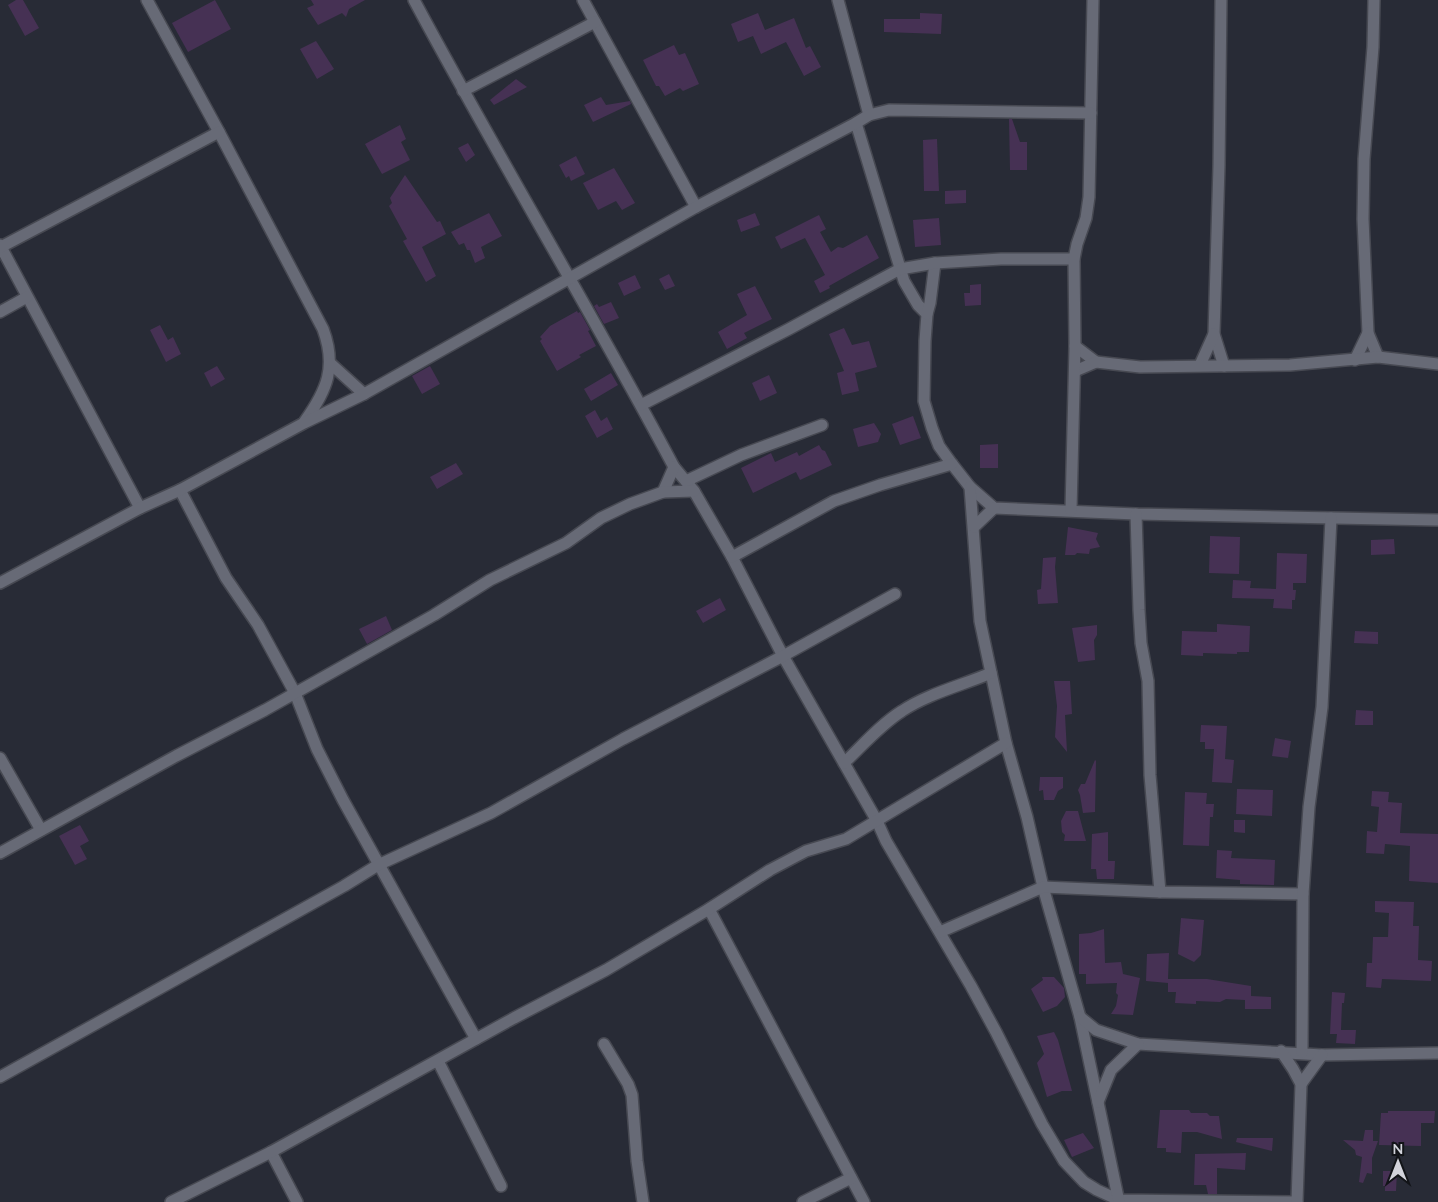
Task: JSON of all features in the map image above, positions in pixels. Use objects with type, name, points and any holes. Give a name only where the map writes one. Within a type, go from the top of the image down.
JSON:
[{"type":"street","points":[[146,0],[219,132],[323,329],[329,345],[331,364],[322,394],[304,423]]},
{"type":"street","points":[[414,0],[674,467],[694,492],[732,557],[783,656],[877,821],[886,841],[996,1032],[1042,1124],[1064,1161],[1084,1182],[1119,1201],[1297,1202],[1301,1084],[1281,1051]]},
{"type":"street","points":[[583,0],[696,207]]},
{"type":"street","points":[[838,0],[869,115]]},
{"type":"street","points":[[1071,510],[1075,371],[1074,259],[1086,218],[1090,161],[1093,0]]},
{"type":"street","points":[[1221,0],[1214,334],[1224,366]]},
{"type":"street","points":[[1374,0],[1373,46],[1364,160],[1363,219],[1368,333],[1378,358]]},
{"type":"street","points":[[463,91],[594,22]]},
{"type":"street","points":[[0,583],[140,508],[180,490],[304,423],[364,394],[696,207],[869,115],[889,110],[1091,113]]},
{"type":"street","points":[[856,123],[904,281],[914,299],[927,314]]},
{"type":"street","points":[[140,508],[0,246],[219,132]]},
{"type":"street","points":[[640,404],[789,329],[900,269],[935,263],[1002,259],[1074,259]]},
{"type":"street","points":[[935,263],[927,314],[924,401],[939,446],[970,487],[994,508],[1136,514],[1438,520]]},
{"type":"street","points":[[0,312],[27,297]]},
{"type":"street","points":[[1355,360],[1368,333]]},
{"type":"street","points":[[1200,365],[1214,334]]},
{"type":"street","points":[[1075,346],[1096,362]]},
{"type":"street","points":[[1075,371],[1096,362],[1140,367],[1224,366],[1290,365],[1378,358],[1438,364]]},
{"type":"street","points":[[331,364],[364,394]]},
{"type":"street","points":[[686,481],[741,455],[822,425]]},
{"type":"street","points":[[732,557],[834,501],[880,485],[952,464]]},
{"type":"street","points":[[663,492],[674,467]]},
{"type":"street","points":[[970,487],[980,621],[1006,743],[1027,817],[1043,887],[1080,1017],[1119,1201]]},
{"type":"street","points":[[180,490],[226,578],[258,625],[294,693],[317,749],[343,800],[476,1039]]},
{"type":"street","points":[[0,853],[434,615],[490,580],[566,543],[601,518],[630,504],[663,492],[694,492]]},
{"type":"street","points":[[974,527],[994,508]]},
{"type":"street","points":[[1136,514],[1140,635],[1148,681],[1150,775],[1160,892]]},
{"type":"street","points":[[1302,1052],[1303,894],[1309,807],[1322,707],[1331,518]]},
{"type":"street","points":[[0,1077],[344,886],[378,865],[491,813],[623,739],[783,656],[895,594]]},
{"type":"street","points":[[844,764],[885,724],[902,711],[921,701],[991,673]]},
{"type":"street","points":[[173,1202],[271,1152],[606,970],[710,909],[770,870],[806,851],[846,839],[1006,743]]},
{"type":"street","points":[[0,758],[42,830]]},
{"type":"street","points":[[940,932],[1043,887],[1160,892],[1303,894]]},
{"type":"street","points":[[710,909],[864,1202]]},
{"type":"street","points":[[1080,1017],[1096,1030],[1138,1044],[1302,1052],[1322,1055],[1438,1053]]},
{"type":"street","points":[[604,1044],[628,1084],[632,1095],[637,1161],[643,1202]]},
{"type":"street","points":[[1098,1102],[1111,1070],[1138,1044]]},
{"type":"street","points":[[1301,1084],[1322,1055]]},
{"type":"street","points":[[438,1060],[501,1186]]},
{"type":"street","points":[[271,1152],[297,1202]]},
{"type":"street","points":[[803,1202],[851,1178]]},
{"type":"building","points":[[16,0],[23,0],[39,28],[25,36],[8,5]]},
{"type":"building","points":[[215,0],[231,29],[188,52],[172,23]]},
{"type":"building","points":[[311,0],[365,0],[349,9],[346,17],[342,13],[318,25],[307,8],[314,5]]},
{"type":"building","points":[[758,13],[765,30],[794,18],[806,48],[810,46],[821,67],[804,76],[786,42],[761,54],[753,36],[738,42],[731,24]]},
{"type":"building","points":[[920,13],[942,14],[941,34],[884,32],[884,19],[920,19]]},
{"type":"building","points":[[316,41],[334,69],[317,79],[300,49]]},
{"type":"building","points":[[674,45],[679,55],[685,53],[699,84],[683,91],[680,88],[665,96],[659,86],[656,86],[643,60]]},
{"type":"building","points":[[516,79],[527,87],[494,105],[490,100]]},
{"type":"building","points":[[601,97],[606,105],[630,101],[631,104],[593,122],[584,105]]},
{"type":"building","points":[[1009,119],[1012,119],[1020,142],[1027,142],[1027,170],[1010,170]]},
{"type":"building","points":[[400,125],[406,139],[401,142],[410,160],[382,174],[365,144]]},
{"type":"building","points":[[937,139],[939,191],[924,191],[923,140]]},
{"type":"building","points":[[468,143],[475,155],[466,162],[458,148]]},
{"type":"building","points":[[576,156],[585,174],[571,181],[569,176],[566,178],[559,165]]},
{"type":"building","points":[[614,168],[635,203],[622,210],[616,201],[598,210],[583,183]]},
{"type":"building","points":[[405,175],[437,222],[440,221],[446,234],[422,247],[436,276],[426,282],[403,241],[407,239],[389,206],[392,203],[390,198]]},
{"type":"building","points":[[966,190],[966,203],[945,204],[945,191]]},
{"type":"building","points":[[489,213],[502,236],[481,247],[485,258],[475,263],[470,250],[467,250],[464,243],[459,245],[451,232]]},
{"type":"building","points":[[755,213],[760,225],[741,232],[737,220]]},
{"type":"building","points":[[819,215],[826,229],[820,232],[831,252],[838,247],[843,248],[867,235],[879,258],[820,293],[814,281],[825,275],[805,238],[781,249],[775,237]]},
{"type":"building","points":[[939,218],[941,245],[915,247],[913,220]]},
{"type":"building","points":[[669,274],[675,286],[665,290],[659,279]]},
{"type":"building","points":[[635,275],[641,288],[624,296],[618,283]]},
{"type":"building","points":[[981,284],[981,305],[965,306],[964,293],[970,293],[970,285]]},
{"type":"building","points":[[755,286],[772,319],[744,333],[747,338],[727,349],[718,332],[747,315],[737,294]]},
{"type":"building","points":[[611,302],[619,318],[604,324],[594,306],[597,304],[599,307]]},
{"type":"building","points":[[577,311],[578,313],[580,312],[590,330],[588,331],[596,346],[579,355],[581,357],[557,371],[540,341],[542,339],[540,337],[550,326]]},
{"type":"building","points":[[160,325],[168,340],[173,337],[181,354],[166,362],[150,330]]},
{"type":"building","points":[[844,328],[852,345],[869,341],[877,367],[855,373],[859,391],[842,395],[837,373],[844,371],[829,334]]},
{"type":"building","points":[[217,366],[225,379],[211,387],[204,373]]},
{"type":"building","points":[[430,366],[440,384],[422,394],[412,376]]},
{"type":"building","points":[[611,373],[618,385],[591,401],[584,389]]},
{"type":"building","points":[[769,375],[777,393],[760,401],[752,383]]},
{"type":"building","points":[[595,410],[601,421],[607,417],[613,429],[597,438],[585,416]]},
{"type":"building","points":[[913,416],[921,438],[900,445],[892,424]]},
{"type":"building","points":[[874,423],[881,434],[878,442],[858,447],[853,429]]},
{"type":"building","points":[[998,444],[998,468],[980,468],[980,445]]},
{"type":"building","points":[[819,445],[825,451],[832,465],[800,480],[796,472],[753,493],[741,468],[771,453],[775,462],[797,452],[799,456]]},
{"type":"building","points":[[456,463],[463,474],[437,489],[430,477]]},
{"type":"building","points":[[1068,527],[1098,533],[1096,539],[1100,547],[1090,549],[1089,554],[1065,555]]},
{"type":"building","points":[[1210,536],[1240,537],[1239,574],[1209,573]]},
{"type":"building","points":[[1394,539],[1395,554],[1371,555],[1371,540]]},
{"type":"building","points":[[1277,553],[1307,554],[1306,583],[1293,583],[1293,590],[1296,590],[1295,600],[1292,600],[1292,609],[1273,608],[1274,599],[1232,598],[1233,580],[1251,581],[1250,588],[1276,589]]},
{"type":"building","points":[[1056,557],[1058,603],[1038,604],[1037,590],[1041,589],[1043,558]]},
{"type":"building","points":[[720,598],[726,610],[703,623],[696,611]]},
{"type":"building","points":[[386,616],[392,630],[367,644],[359,629]]},
{"type":"building","points":[[1217,624],[1250,626],[1249,652],[1237,652],[1237,654],[1203,653],[1203,656],[1181,655],[1182,631],[1217,632]]},
{"type":"building","points":[[1097,625],[1097,635],[1094,640],[1095,660],[1078,662],[1072,628]]},
{"type":"building","points":[[1355,631],[1378,632],[1378,644],[1354,643]]},
{"type":"building","points":[[1054,681],[1070,681],[1072,714],[1065,715],[1067,752],[1055,737],[1057,706]]},
{"type":"building","points":[[1356,710],[1373,711],[1373,725],[1355,725]]},
{"type":"building","points":[[1201,725],[1227,726],[1225,759],[1234,760],[1232,783],[1212,782],[1214,749],[1205,749],[1205,742],[1200,742]]},
{"type":"building","points":[[1275,738],[1291,741],[1288,758],[1272,756]]},
{"type":"building","points":[[1095,760],[1095,812],[1083,813],[1078,790],[1081,784],[1085,784]]},
{"type":"building","points":[[1040,777],[1063,777],[1063,788],[1058,791],[1054,800],[1044,800],[1043,790],[1039,791]]},
{"type":"building","points":[[1237,789],[1273,790],[1272,816],[1236,814]]},
{"type":"building","points":[[1372,791],[1389,792],[1388,802],[1402,803],[1400,833],[1438,834],[1438,883],[1409,881],[1410,846],[1385,844],[1384,854],[1366,853],[1367,831],[1377,832],[1379,807],[1371,806]]},
{"type":"building","points":[[1185,792],[1207,793],[1206,804],[1214,804],[1213,817],[1210,817],[1209,846],[1183,845]]},
{"type":"building","points":[[1066,811],[1078,811],[1086,841],[1064,841],[1065,835],[1062,832],[1061,821]]},
{"type":"building","points":[[1234,820],[1245,820],[1245,833],[1234,832]]},
{"type":"building","points":[[80,825],[89,841],[80,846],[87,859],[75,865],[59,836]]},
{"type":"building","points":[[1108,832],[1108,861],[1115,861],[1114,879],[1097,879],[1096,869],[1091,869],[1092,834]]},
{"type":"building","points":[[1217,850],[1232,851],[1231,858],[1275,860],[1274,885],[1240,884],[1240,880],[1216,878]]},
{"type":"building","points":[[1375,901],[1414,902],[1413,926],[1419,926],[1418,960],[1432,961],[1431,981],[1382,979],[1381,988],[1366,987],[1367,963],[1372,963],[1373,937],[1388,937],[1389,913],[1375,912]]},
{"type":"building","points":[[1181,918],[1204,920],[1201,955],[1194,962],[1178,954]]},
{"type":"building","points":[[1104,929],[1105,963],[1121,962],[1123,974],[1140,978],[1133,1015],[1111,1014],[1116,1006],[1118,995],[1116,993],[1117,983],[1086,984],[1086,974],[1079,974],[1079,934]]},
{"type":"building","points":[[1169,953],[1168,979],[1207,979],[1251,986],[1251,996],[1271,997],[1271,1009],[1245,1009],[1245,1000],[1196,1001],[1196,1004],[1175,1003],[1176,992],[1168,992],[1168,983],[1146,981],[1147,954]]},
{"type":"building","points":[[1042,977],[1054,977],[1064,988],[1065,997],[1057,1006],[1043,1012],[1031,989],[1043,980]]},
{"type":"building","points":[[1332,992],[1345,993],[1344,1003],[1342,1003],[1341,1030],[1356,1030],[1355,1044],[1336,1043],[1337,1034],[1330,1034]]},
{"type":"building","points":[[1054,1032],[1072,1091],[1062,1091],[1047,1097],[1037,1063],[1044,1054],[1037,1036]]},
{"type":"building","points":[[1160,1110],[1189,1110],[1191,1113],[1207,1113],[1210,1116],[1219,1116],[1222,1139],[1197,1132],[1182,1132],[1181,1153],[1166,1152],[1166,1148],[1157,1148]]},
{"type":"building","points":[[1388,1111],[1435,1111],[1434,1123],[1421,1123],[1421,1146],[1379,1145],[1381,1113],[1388,1113]]},
{"type":"building","points":[[1365,1130],[1373,1130],[1373,1141],[1378,1141],[1372,1158],[1372,1174],[1367,1173],[1363,1183],[1359,1182],[1362,1157],[1356,1155],[1355,1150],[1343,1140],[1363,1141]]},
{"type":"building","points":[[1083,1133],[1094,1148],[1072,1157],[1064,1140]]},
{"type":"building","points":[[1237,1138],[1273,1138],[1272,1151],[1236,1142]]},
{"type":"building","points":[[1246,1153],[1245,1170],[1217,1168],[1217,1194],[1208,1194],[1206,1185],[1194,1185],[1195,1154]]},
{"type":"building","points":[[1383,1171],[1397,1171],[1396,1191],[1385,1191]]}]
